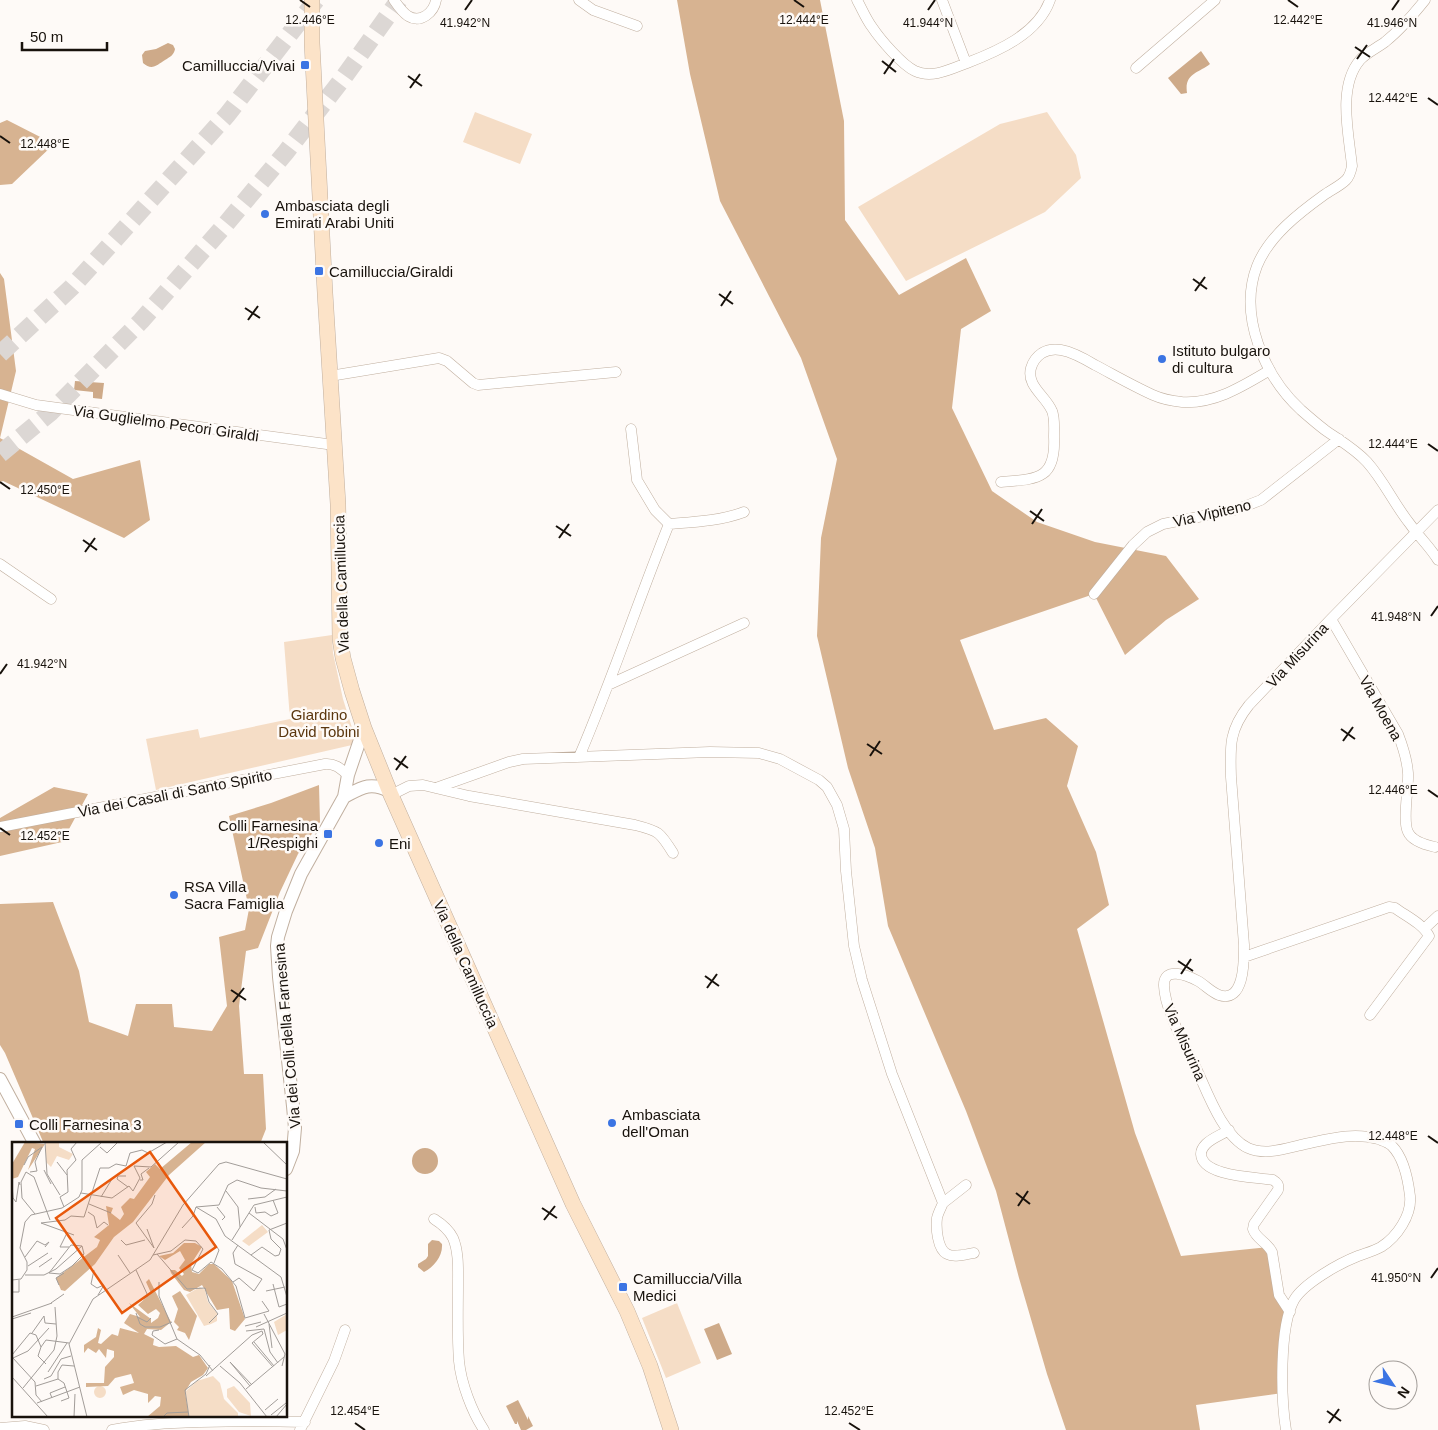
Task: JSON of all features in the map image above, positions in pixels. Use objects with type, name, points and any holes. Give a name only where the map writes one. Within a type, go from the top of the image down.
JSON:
[{"type":"main road","name":"Via della Camilluccia","points":[[312,0],[312,43],[338,504],[340,639],[346,672],[364,728],[390,793],[569,1195],[631,1319],[659,1391],[671,1430]]},
{"type":"street","points":[[394,0],[408,16],[418,18],[426,16],[432,11],[436,0]]},
{"type":"street","points":[[579,0],[593,10],[637,26]]},
{"type":"street","points":[[857,0],[872,27],[899,58],[915,71],[927,74],[966,63],[994,52],[1016,40],[1046,10],[1050,0]]},
{"type":"street","points":[[942,0],[966,63]]},
{"type":"street","points":[[1425,0],[1393,35],[1360,60],[1352,76],[1346,111],[1352,166],[1349,177],[1294,219],[1274,239],[1259,262],[1253,281],[1252,311],[1255,336],[1270,370],[1286,393],[1300,409],[1359,454],[1379,477],[1409,524],[1438,560]]},
{"type":"street","points":[[1136,68],[1209,2]]},
{"type":"street","points":[[1001,482],[1039,477],[1050,468],[1053,460],[1053,414],[1049,404],[1034,386],[1030,373],[1036,358],[1046,352],[1060,350],[1078,356],[1153,395],[1182,402],[1210,400],[1224,395],[1270,370]]},
{"type":"street","points":[[330,376],[439,358],[448,360],[473,383],[478,385],[616,372]]},
{"type":"street","name":"Via Guglielmo Pecori Giraldi","points":[[0,394],[36,405],[334,445]]},
{"type":"street","points":[[631,429],[637,480],[655,510],[669,524]]},
{"type":"street","name":"Via Vipiteno","points":[[1094,594],[1133,545],[1147,532],[1163,524],[1238,509],[1261,500],[1339,439]]},
{"type":"street","name":"Via Misurina","points":[[1286,1430],[1283,1361],[1285,1335],[1294,1301],[1298,1294],[1329,1271],[1380,1247],[1396,1233],[1404,1220],[1410,1202],[1404,1166],[1393,1146],[1372,1138],[1358,1136],[1343,1137],[1283,1150],[1259,1151],[1239,1142],[1229,1130],[1213,1103],[1173,1020],[1166,1001],[1164,983],[1165,977],[1176,973],[1198,981],[1222,996],[1227,996],[1239,986],[1244,957],[1231,777],[1231,748],[1232,735],[1240,717],[1331,619],[1438,510]]},
{"type":"street","points":[[669,524],[718,519],[744,512]]},
{"type":"street","points":[[579,757],[669,524]]},
{"type":"street","points":[[0,564],[50,599]]},
{"type":"street","name":"Via Moena","points":[[1331,619],[1402,744],[1408,773],[1407,831],[1416,840],[1435,847]]},
{"type":"street","points":[[608,685],[744,623]]},
{"type":"street","name":"Via dei Colli della Farnesina","points":[[288,1164],[293,1151],[295,1128],[279,977],[278,937],[301,874],[344,797],[348,775],[364,728]]},
{"type":"street","points":[[436,788],[516,760],[530,758],[710,752],[760,752],[780,759],[819,780],[838,805],[844,829],[846,871],[854,946],[862,980],[892,1074],[943,1203]]},
{"type":"street","name":"Via dei Casali di Santo Spirito","points":[[0,827],[325,764],[336,766],[348,775]]},
{"type":"street","points":[[344,797],[371,785],[382,787],[390,793],[414,785],[423,785],[469,796],[651,829],[662,835],[673,853]]},
{"type":"street","points":[[1244,957],[1389,907],[1395,908],[1424,929],[1428,934],[1428,938],[1370,1015]]},
{"type":"street","points":[[1424,929],[1438,916]]},
{"type":"street","points":[[0,1079],[33,1142]]},
{"type":"street","points":[[1229,1130],[1204,1145],[1201,1156],[1207,1165],[1220,1172],[1277,1182],[1278,1190],[1253,1229],[1256,1236],[1272,1252],[1279,1294],[1290,1312]]},
{"type":"street","points":[[966,1185],[943,1203],[937,1216],[937,1236],[942,1250],[947,1254],[953,1256],[974,1253]]},
{"type":"street","points":[[434,1219],[448,1231],[455,1246],[458,1264],[459,1362],[467,1393],[484,1430]]},
{"type":"street","points":[[112,1430],[132,1426],[252,1421],[302,1426],[334,1362],[345,1330]]},
{"type":"street","points":[[0,1428],[25,1426],[44,1430]]},
{"type":"green space","points":[[475,112],[532,134],[520,164],[463,142]]},
{"type":"green space","points":[[1047,112],[1076,155],[1081,178],[1045,212],[906,281],[858,207],[1000,124]]},
{"type":"green space","name":"Giardino David Tobini","points":[[332,635],[333,653],[343,699],[354,734],[352,745],[156,790],[146,739],[198,729],[200,738],[290,719],[284,642]]},
{"type":"green space","points":[[677,1303],[701,1363],[666,1378],[642,1318]]},
{"type":"shaded area","points":[[677,0],[820,0],[844,121],[845,220],[899,295],[966,258],[991,311],[961,329],[952,408],[992,491],[1037,522],[1095,542],[1166,556],[1199,599],[1166,620],[1125,655],[1094,594],[960,640],[994,730],[1046,718],[1078,746],[1067,786],[1096,852],[1109,905],[1077,929],[1135,1133],[1181,1256],[1269,1247],[1290,1312],[1283,1393],[1196,1405],[1200,1430],[1066,1430],[1047,1374],[996,1191],[966,1111],[888,926],[875,848],[848,768],[817,636],[821,538],[837,459],[801,358],[720,201],[690,74]]},
{"type":"shaded area","points":[[168,43],[173,45],[175,49],[170,57],[152,67],[143,63],[142,55],[145,51],[156,49]]},
{"type":"shaded area","points":[[1201,51],[1210,64],[1190,77],[1187,93],[1181,94],[1168,78]]},
{"type":"shaded area","points":[[7,120],[54,144],[12,184],[0,185],[0,123]]},
{"type":"shaded area","points":[[0,273],[4,279],[16,371],[0,438]]},
{"type":"shaded area","points":[[75,381],[104,383],[102,399],[93,398],[93,392],[74,390]]},
{"type":"shaded area","points":[[0,438],[73,479],[140,460],[150,520],[124,538],[3,481],[0,482]]},
{"type":"shaded area","points":[[319,785],[320,822],[298,854],[280,892],[258,948],[246,951],[239,1006],[244,1074],[263,1074],[266,1129],[261,1142],[43,1142],[0,1045],[0,904],[53,902],[79,971],[89,1022],[128,1036],[136,1004],[172,1004],[174,1027],[212,1031],[227,1006],[219,937],[245,930],[249,909],[229,816]]},
{"type":"shaded area","points":[[54,787],[88,794],[62,842],[0,856],[0,818]]},
{"type":"shaded area","points":[[425,1148],[434,1152],[438,1161],[434,1170],[425,1174],[416,1170],[412,1161],[416,1152]]},
{"type":"shaded area","points":[[432,1240],[439,1241],[442,1244],[441,1253],[434,1264],[424,1272],[418,1267],[418,1264],[428,1256],[428,1244]]},
{"type":"shaded area","points":[[719,1323],[732,1354],[717,1360],[704,1329]]},
{"type":"shaded area","points":[[518,1400],[533,1426],[526,1430],[521,1430],[517,1421],[517,1424],[515,1424],[506,1406]]},
{"type":"tunnel","points":[[0,354],[72,287],[227,115],[316,0]]},
{"type":"tunnel","points":[[0,454],[51,412],[141,321],[286,152],[344,77],[399,0]]},
{"type":"place","name":"Camilluccia/Vivai","points":[[305,65]]},
{"type":"place","name":"Ambasciata degli Emirati Arabi Uniti","points":[[265,214]]},
{"type":"place","name":"Camilluccia/Giraldi","points":[[319,271]]},
{"type":"place","name":"Istituto bulgaro di cultura","points":[[1162,359]]},
{"type":"place","name":"Colli Farnesina 1/Respighi","points":[[328,834]]},
{"type":"place","name":"Eni","points":[[379,843]]},
{"type":"place","name":"RSA Villa Sacra Famiglia","points":[[174,895]]},
{"type":"place","name":"Ambasciata dell'Oman","points":[[612,1123]]},
{"type":"place","name":"Colli Farnesina 3","points":[[19,1124]]},
{"type":"place","name":"Camilluccia/Villa Medici","points":[[623,1287]]}]
